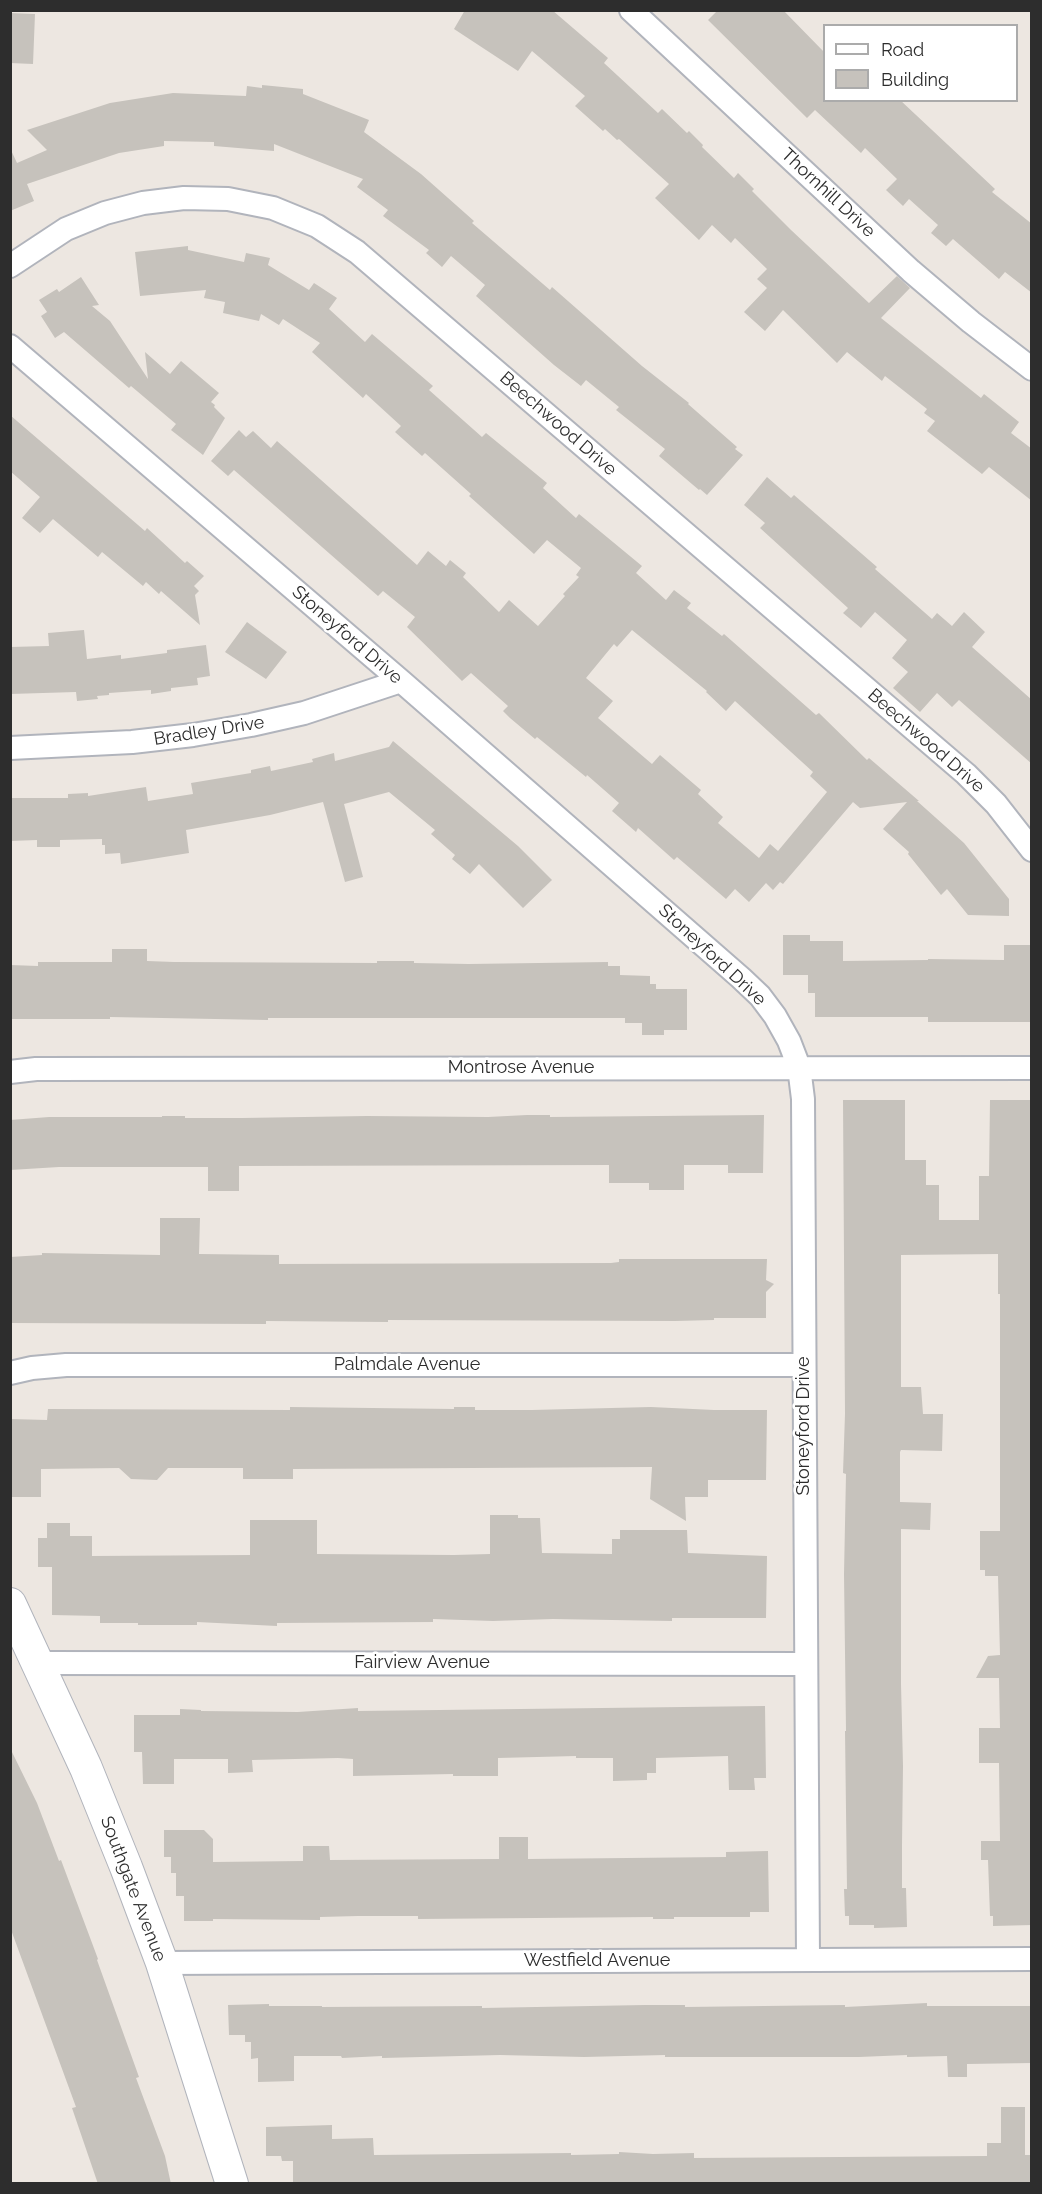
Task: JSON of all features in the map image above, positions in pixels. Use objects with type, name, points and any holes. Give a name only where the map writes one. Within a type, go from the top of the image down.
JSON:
[{"type":"street","name":"Thornhill Drive","points":[[631,10],[911,271],[971,322],[1032,369]]},
{"type":"street","name":"Beechwood Drive","points":[[10,266],[66,230],[105,213],[144,203],[184,198],[228,199],[273,208],[317,226],[357,252],[966,774],[996,804],[1032,850]]},
{"type":"street","name":"Stoneyford Drive","points":[[10,346],[401,681],[760,996],[789,1041],[799,1067],[802,1099],[808,1959]]},
{"type":"street","name":"Bradley Drive","points":[[10,748],[75,747],[132,742],[252,725],[304,713],[401,681]]},
{"type":"street","name":"Montrose Avenue","points":[[10,1072],[36,1069],[1032,1068]]},
{"type":"street","name":"Palmdale Avenue","points":[[10,1372],[66,1365],[804,1365]]},
{"type":"street","name":"Southgate Avenue","points":[[10,1604],[86,1768],[162,1963],[232,2184]]},
{"type":"street","name":"Fairview Avenue","points":[[39,1663],[805,1664]]},
{"type":"street","name":"Westfield Avenue","points":[[162,1963],[1032,1959]]},
{"type":"building","points":[[465,10],[552,10],[608,58],[604,63],[658,113],[662,109],[687,133],[689,131],[734,178],[738,173],[754,189],[752,191],[791,230],[869,303],[897,276],[910,288],[881,318],[981,398],[984,394],[1019,422],[1011,433],[1032,449],[1032,501],[989,467],[982,474],[927,431],[935,421],[924,413],[927,409],[885,376],[882,381],[847,352],[837,363],[783,310],[765,331],[744,312],[767,288],[757,279],[767,269],[735,238],[731,243],[712,225],[699,240],[655,198],[669,184],[619,139],[617,140],[605,129],[603,131],[575,106],[585,96],[532,51],[518,71],[454,29]]},
{"type":"building","points":[[718,10],[783,10],[823,51],[823,102],[902,102],[995,189],[992,192],[1032,224],[1032,293],[1005,272],[999,279],[953,239],[946,246],[931,233],[938,225],[909,199],[903,206],[886,190],[897,179],[865,148],[861,153],[815,110],[807,118],[708,20]]},
{"type":"building","points":[[10,13],[35,14],[33,64],[10,63]]},
{"type":"building","points":[[262,85],[303,89],[303,94],[369,120],[364,132],[421,174],[474,221],[472,223],[550,290],[552,287],[642,366],[689,403],[743,455],[707,495],[699,490],[659,456],[665,449],[616,410],[619,407],[586,380],[581,386],[476,296],[485,285],[451,256],[442,267],[426,253],[429,250],[383,216],[388,210],[357,187],[363,179],[274,144],[274,151],[214,146],[214,142],[164,141],[164,146],[119,153],[27,184],[34,201],[10,211],[10,148],[17,163],[47,150],[27,130],[110,103],[173,93],[246,96],[247,86],[262,88]]},
{"type":"building","points":[[188,246],[188,250],[244,262],[246,253],[270,258],[268,265],[309,290],[314,283],[337,298],[329,309],[365,342],[372,334],[433,386],[429,390],[482,437],[486,433],[547,483],[543,488],[576,518],[579,514],[642,566],[636,573],[666,600],[674,590],[691,603],[687,608],[722,636],[724,634],[816,715],[819,713],[867,760],[869,758],[919,801],[917,801],[964,843],[1009,899],[1009,916],[968,915],[947,889],[941,895],[908,854],[909,852],[883,829],[907,802],[860,808],[853,802],[783,884],[780,882],[773,890],[766,883],[749,902],[735,889],[726,899],[677,857],[674,860],[638,828],[636,832],[612,811],[619,803],[587,775],[586,777],[510,718],[503,711],[508,706],[471,673],[462,681],[407,627],[415,617],[383,591],[378,596],[234,470],[228,476],[211,461],[239,430],[246,437],[253,431],[271,448],[277,441],[417,565],[428,551],[446,566],[450,560],[466,573],[463,577],[499,612],[509,600],[538,626],[565,596],[563,594],[579,577],[576,575],[581,568],[547,540],[534,554],[425,453],[422,456],[395,432],[401,426],[366,394],[363,398],[312,352],[320,343],[283,319],[279,325],[261,314],[259,321],[223,313],[225,302],[204,298],[206,290],[140,296],[135,252]],"holes":[[[632,630],[707,691],[726,711],[735,701],[813,772],[810,776],[827,792],[778,851],[770,844],[759,858],[718,823],[723,817],[698,794],[701,790],[660,755],[652,764],[598,718],[613,701],[586,678],[614,644],[617,647]]]},
{"type":"building","points":[[81,277],[99,305],[92,306],[110,321],[148,379],[145,352],[170,374],[181,361],[219,393],[211,402],[225,418],[203,455],[171,430],[176,424],[131,386],[129,388],[64,332],[55,338],[41,316],[47,312],[39,300],[57,289],[59,292]]},
{"type":"building","points":[[10,415],[145,531],[147,528],[185,563],[187,561],[204,576],[194,586],[199,591],[195,595],[200,625],[161,591],[159,594],[146,582],[143,586],[102,552],[98,557],[53,519],[40,533],[22,518],[40,497],[10,471]]},
{"type":"building","points":[[767,477],[791,498],[794,495],[877,567],[875,569],[932,619],[937,613],[952,626],[964,612],[985,632],[972,647],[1032,700],[1032,764],[959,700],[952,707],[937,693],[920,712],[893,688],[908,672],[892,658],[907,640],[875,612],[861,628],[843,613],[848,608],[760,528],[765,523],[744,505]]},
{"type":"building","points":[[247,622],[287,652],[266,679],[225,652]]},
{"type":"building","points":[[84,630],[87,659],[121,655],[121,659],[206,645],[210,676],[197,678],[198,685],[171,688],[171,691],[151,694],[151,690],[109,693],[109,695],[97,696],[98,699],[77,701],[76,692],[10,694],[10,647],[49,646],[48,633]]},
{"type":"building","points":[[393,741],[518,846],[552,880],[523,908],[479,864],[470,874],[452,859],[455,855],[431,834],[435,830],[389,792],[344,804],[363,877],[345,882],[323,802],[270,815],[186,830],[189,853],[121,864],[120,853],[105,854],[102,839],[60,840],[60,847],[37,847],[37,840],[10,841],[10,798],[68,798],[68,794],[88,793],[88,796],[146,787],[148,801],[193,794],[191,783],[251,773],[251,770],[270,766],[271,771],[313,762],[312,759],[334,753],[335,761],[389,747]]},
{"type":"building","points":[[783,935],[810,935],[810,941],[843,941],[843,961],[1004,960],[1004,945],[1032,945],[1032,1022],[928,1022],[928,1017],[815,1017],[815,993],[808,993],[808,975],[783,975]]},
{"type":"building","points":[[112,949],[147,949],[147,961],[174,962],[377,963],[377,961],[414,961],[414,963],[469,964],[608,962],[608,966],[620,966],[620,975],[650,976],[650,984],[656,984],[656,989],[687,989],[687,1030],[664,1030],[664,1035],[642,1035],[642,1023],[625,1023],[625,1018],[268,1018],[268,1020],[110,1017],[110,1019],[10,1019],[10,965],[38,966],[38,962],[112,962]]},
{"type":"building","points":[[843,1100],[905,1100],[905,1160],[926,1160],[926,1185],[939,1185],[939,1220],[979,1220],[979,1176],[989,1176],[990,1100],[1032,1100],[1032,1925],[993,1926],[993,1916],[990,1916],[988,1860],[981,1860],[981,1841],[1000,1841],[999,1763],[979,1763],[979,1728],[1000,1728],[999,1678],[976,1678],[988,1656],[1000,1655],[998,1576],[985,1576],[985,1570],[980,1570],[980,1531],[1000,1531],[998,1254],[901,1255],[901,1387],[921,1387],[923,1414],[943,1414],[942,1451],[901,1450],[900,1452],[900,1502],[931,1503],[930,1530],[901,1529],[902,1888],[906,1888],[907,1927],[874,1928],[874,1925],[849,1925],[849,1916],[845,1916],[844,1889],[847,1889],[844,1574],[846,1474],[843,1473],[845,1414]]},
{"type":"building","points":[[550,1115],[550,1117],[764,1115],[763,1173],[728,1173],[728,1165],[684,1165],[684,1190],[649,1190],[649,1183],[609,1183],[609,1165],[239,1166],[239,1191],[208,1191],[208,1167],[59,1167],[10,1170],[10,1120],[49,1117],[488,1117]]},
{"type":"building","points":[[160,1218],[200,1218],[199,1254],[279,1255],[279,1264],[611,1263],[619,1262],[619,1259],[767,1259],[766,1280],[774,1284],[766,1292],[766,1318],[675,1321],[266,1321],[266,1324],[10,1323],[10,1257],[42,1255],[42,1253],[160,1255]]},
{"type":"building","points":[[290,1407],[454,1409],[454,1407],[475,1407],[475,1410],[532,1410],[651,1407],[767,1410],[766,1480],[708,1480],[708,1497],[685,1497],[686,1521],[650,1499],[652,1467],[293,1469],[293,1479],[243,1479],[243,1468],[168,1468],[157,1480],[131,1479],[119,1468],[41,1469],[41,1497],[10,1497],[10,1419],[47,1420],[48,1409],[290,1410]]},
{"type":"building","points":[[490,1515],[540,1518],[542,1553],[612,1554],[612,1539],[620,1539],[620,1530],[687,1530],[688,1553],[767,1556],[766,1618],[672,1618],[672,1621],[433,1619],[433,1622],[277,1623],[277,1626],[197,1622],[197,1625],[100,1623],[100,1616],[52,1615],[52,1567],[38,1567],[38,1538],[47,1538],[47,1523],[70,1523],[70,1536],[92,1536],[92,1556],[250,1555],[250,1520],[317,1520],[317,1554],[454,1555],[490,1554]]},
{"type":"building","points":[[765,1706],[766,1778],[754,1778],[755,1790],[729,1790],[728,1756],[656,1758],[656,1773],[647,1773],[647,1780],[613,1781],[613,1758],[576,1758],[576,1756],[498,1758],[498,1776],[453,1776],[453,1774],[353,1776],[353,1759],[338,1758],[252,1760],[253,1772],[228,1773],[228,1759],[174,1759],[174,1784],[143,1784],[142,1752],[134,1752],[134,1715],[180,1715],[180,1709],[298,1712],[358,1708],[358,1711]]},
{"type":"building","points":[[10,1748],[37,1803],[59,1861],[61,1860],[98,1959],[139,2077],[136,2078],[165,2156],[171,2184],[98,2184],[72,2108],[76,2107],[10,1927]]},
{"type":"building","points":[[164,1830],[204,1830],[213,1839],[213,1862],[303,1861],[303,1846],[329,1846],[330,1860],[499,1859],[499,1837],[528,1837],[528,1859],[726,1857],[726,1852],[768,1851],[769,1912],[750,1912],[750,1917],[674,1917],[674,1919],[653,1919],[653,1917],[418,1919],[418,1916],[358,1916],[320,1917],[320,1920],[184,1921],[184,1896],[176,1896],[176,1873],[171,1873],[171,1857],[164,1857]]},
{"type":"building","points":[[927,2003],[927,2006],[1032,2006],[1032,2063],[967,2064],[967,2077],[948,2077],[947,2056],[584,2057],[500,2055],[342,2058],[341,2056],[294,2056],[294,2081],[258,2082],[258,2058],[251,2059],[251,2042],[245,2042],[245,2035],[229,2035],[228,2005],[482,2006],[482,2008],[645,2005],[685,2005],[685,2007],[845,2005],[845,2007]]},
{"type":"building","points":[[1001,2107],[1025,2107],[1025,2155],[1032,2155],[1032,2184],[293,2184],[293,2161],[282,2161],[281,2156],[266,2156],[266,2127],[332,2125],[332,2139],[373,2138],[374,2155],[571,2153],[571,2155],[619,2154],[619,2152],[694,2153],[694,2158],[987,2156],[987,2143],[1001,2143]]}]
